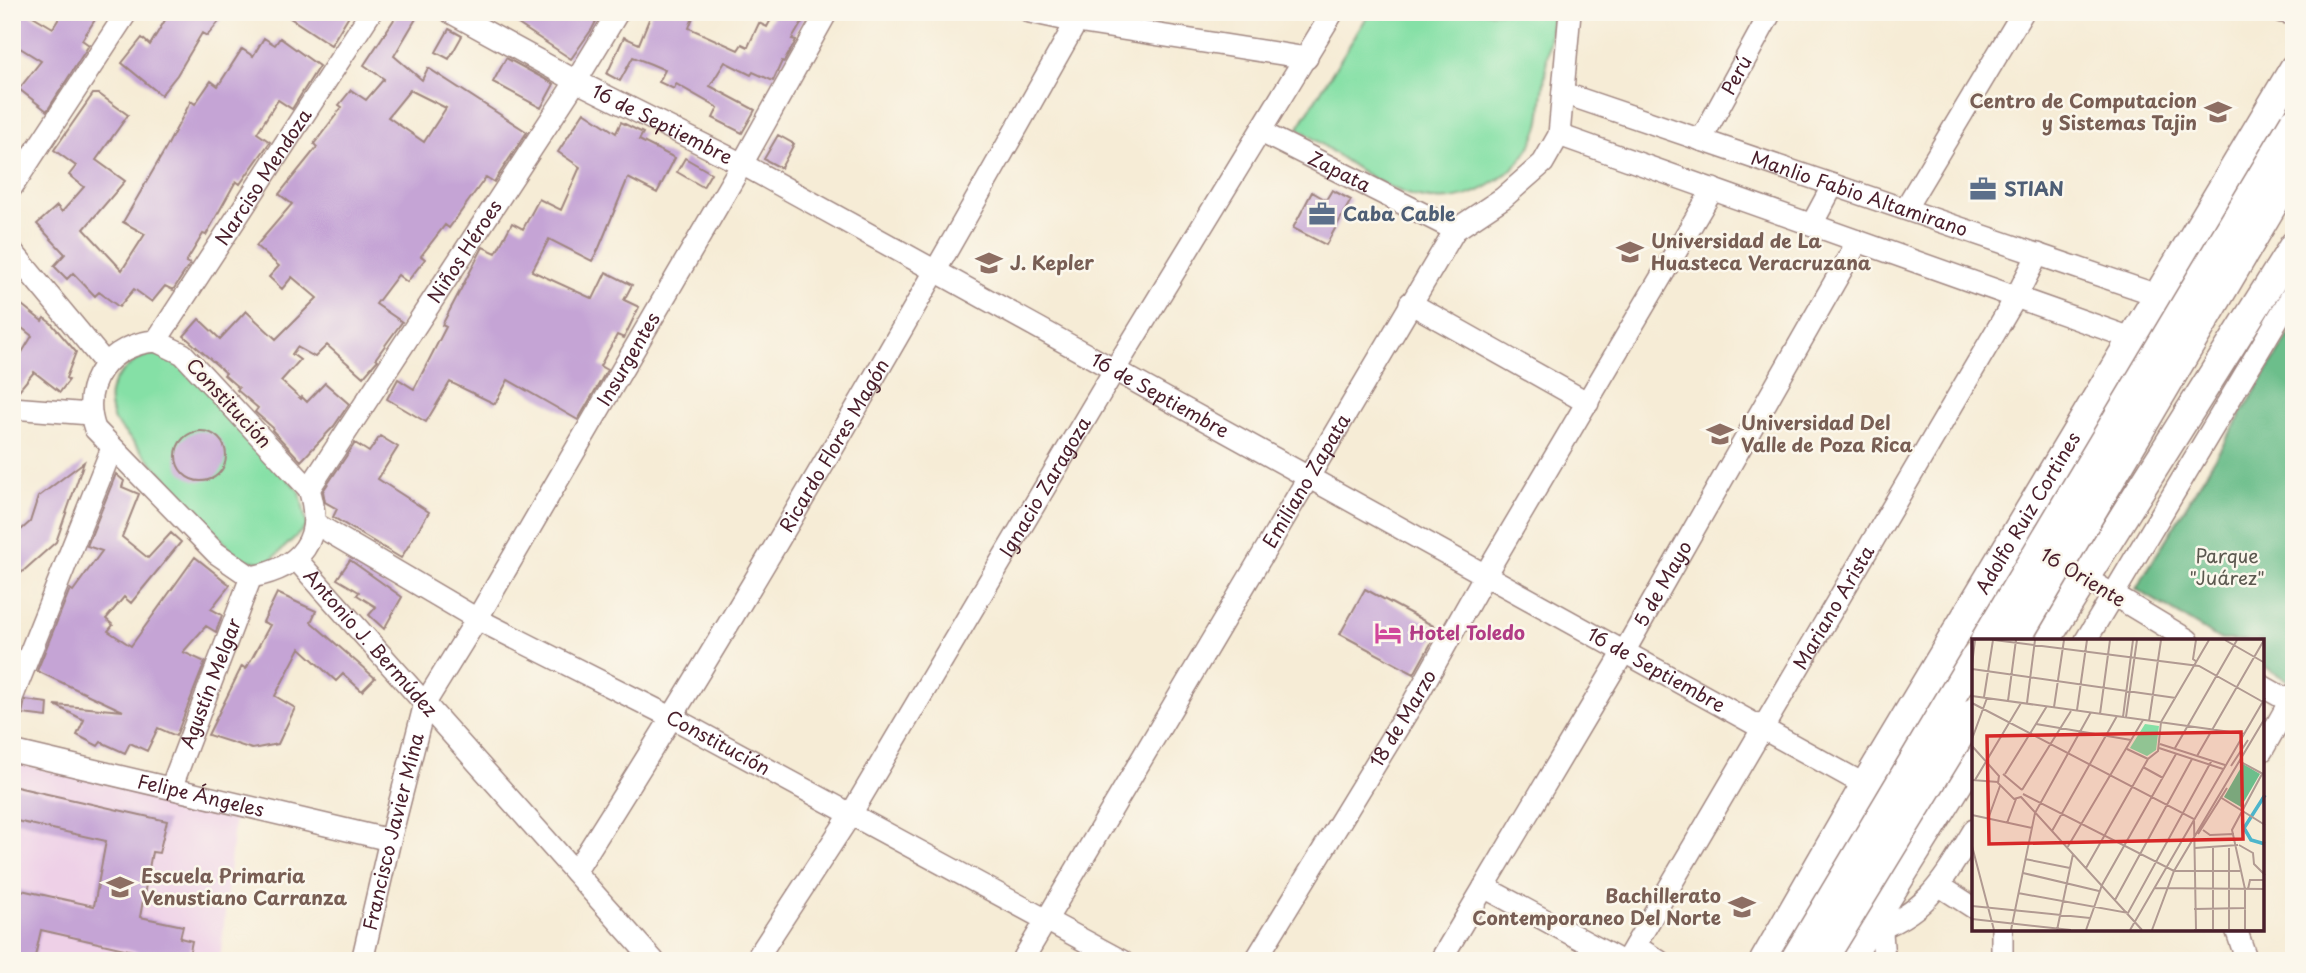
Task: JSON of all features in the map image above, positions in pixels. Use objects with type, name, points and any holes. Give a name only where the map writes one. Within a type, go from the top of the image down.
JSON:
[{"type":"main road","name":"Adolfo Ruiz Cortines","points":[[1764,961],[1859,794],[2294,68]]},
{"type":"main road","points":[[1986,639],[2294,122]]},
{"type":"main road","points":[[2017,639],[2294,169]]},
{"type":"main road","points":[[2047,639],[2290,259]]},
{"type":"main road","points":[[1794,961],[1972,661]]},
{"type":"main road","points":[[1822,961],[1972,714]]},
{"type":"main road","points":[[1848,961],[1873,932],[1972,760]]},
{"type":"street","points":[[12,187],[127,12]]},
{"type":"street","name":"Narciso Mendoza","points":[[156,341],[371,12]]},
{"type":"street","name":"16 de Septiembre","points":[[450,12],[576,81],[743,164],[1308,476],[1762,729],[1859,794]]},
{"type":"street","name":"Niños Héroes","points":[[309,488],[576,81],[618,12]]},
{"type":"street","name":"Insurgentes","points":[[425,703],[477,619],[743,164],[827,12]]},
{"type":"street","points":[[1030,12],[1079,17],[1307,58]]},
{"type":"street","name":"Ignacio Zaragoza","points":[[755,961],[851,814],[1115,369],[1334,12]]},
{"type":"street","name":"Emiliano Zapata","points":[[1021,961],[1455,230],[1503,198],[1544,163],[1559,135],[1570,12]]},
{"type":"street","name":"Perú","points":[[1701,140],[1771,12]]},
{"type":"street","points":[[1905,209],[2023,12]]},
{"type":"street","points":[[2282,12],[2294,14]]},
{"type":"street","name":"Ricardo Flores Magón","points":[[575,872],[673,718],[936,272],[1079,17]]},
{"type":"street","name":"Manlio Fabio Altamirano","points":[[1563,93],[2157,295]]},
{"type":"street","name":"Zapata","points":[[1261,132],[1455,230]]},
{"type":"street","points":[[1559,135],[2131,338]]},
{"type":"street","points":[[1812,224],[1833,185]]},
{"type":"street","name":"18 de Marzo","points":[[1255,961],[1414,701],[1485,575],[1713,189]]},
{"type":"street","name":"5 de Mayo","points":[[1440,961],[1624,652],[1858,241]]},
{"type":"street","points":[[12,251],[106,363]]},
{"type":"street","name":"Mariano Arista","points":[[1627,956],[2016,297],[2038,254]]},
{"type":"street","points":[[2087,639],[2294,292]]},
{"type":"street","points":[[1410,303],[1588,402]]},
{"type":"street","points":[[156,341],[137,343],[106,363],[96,377],[90,414],[95,429],[216,553],[251,577]]},
{"type":"street","name":"Constitución","points":[[156,341],[183,354],[309,488]]},
{"type":"street","points":[[12,408],[90,414]]},
{"type":"street","points":[[12,698],[112,448]]},
{"type":"street","points":[[296,559],[316,524],[315,506],[309,488]]},
{"type":"street","name":"Constitución","points":[[316,524],[477,619],[673,718],[1122,961]]},
{"type":"street","name":"16 Oriente","points":[[2014,534],[2186,639]]},
{"type":"street","name":"Antonio J. Bermúdez","points":[[251,577],[274,573],[296,559],[654,961]]},
{"type":"street","name":"Agustín Melgar","points":[[171,788],[251,577]]},
{"type":"street","points":[[2264,686],[2292,700],[2264,748]]},
{"type":"street","name":"Francisco Javier Mina","points":[[362,961],[425,703]]},
{"type":"street","name":"Felipe Ángeles","points":[[12,751],[390,840]]},
{"type":"street","points":[[1859,794],[1873,932]]},
{"type":"street","points":[[1859,794],[1873,932],[1884,961]]},
{"type":"street","points":[[1873,932],[1911,914],[1940,886],[1972,832]]},
{"type":"street","points":[[1940,886],[1972,907]]},
{"type":"street","points":[[1484,887],[1627,956],[1660,961]]},
{"type":"street","points":[[2002,931],[2002,961]]},
{"type":"street","points":[[2237,931],[2247,961]]},
{"type":"shaded area","name":"Escuela Primaria Venustiano Carranza","points":[[12,762],[235,814],[220,961],[12,961]]},
{"type":"green space","points":[[1370,12],[1553,12],[1539,125],[1530,147],[1513,168],[1490,185],[1464,196],[1439,200],[1414,196],[1389,187],[1366,174],[1298,128]]},
{"type":"green space","name":"Parque \"Juárez\"","points":[[2294,327],[2294,675],[2290,682],[2264,666],[2264,639],[2219,639],[2136,589]]},
{"type":"green space","points":[[155,354],[176,357],[300,492],[307,526],[268,563],[246,560],[234,553],[114,421],[109,396],[116,379],[134,362]]},
{"type":"building","points":[[19,12],[26,12],[53,28],[63,12],[100,12],[82,40],[89,45],[47,111],[19,89],[41,61],[12,43],[12,23]]},
{"type":"building","points":[[170,12],[227,12],[207,36],[202,33],[177,75],[161,95],[122,63],[142,38],[150,45]]},
{"type":"building","points":[[281,12],[351,12],[331,45]]},
{"type":"building","points":[[399,12],[420,12],[394,56],[422,80],[428,68],[527,132],[494,182],[486,177],[449,228],[445,225],[421,256],[425,259],[407,282],[398,275],[376,304],[402,322],[376,358],[378,360],[363,377],[327,345],[315,357],[297,347],[292,354],[300,360],[281,381],[301,399],[302,397],[307,402],[325,383],[349,404],[334,426],[301,461],[273,428],[255,412],[258,408],[237,390],[239,388],[224,375],[226,373],[184,336],[199,319],[220,339],[246,311],[276,339],[317,298],[292,277],[282,289],[269,277],[279,266],[256,246],[292,204],[279,194],[317,147],[314,144],[342,107],[339,105],[351,90],[366,100],[384,79],[364,65]],"holes":[[[410,90],[446,108],[424,142],[388,117]]]},
{"type":"building","points":[[500,12],[601,12],[571,59]]},
{"type":"building","points":[[652,12],[695,12],[689,28],[738,50],[742,44],[748,47],[759,23],[767,27],[775,12],[808,12],[773,81],[753,72],[751,75],[725,62],[710,86],[755,110],[742,133],[713,118],[718,108],[676,84],[674,89],[659,82],[665,70],[633,57],[620,81],[607,74],[624,37],[639,44]]},
{"type":"building","points":[[449,29],[462,36],[449,59],[436,52]]},
{"type":"building","points":[[264,38],[275,45],[280,38],[319,66],[292,109],[278,100],[257,133],[270,142],[240,184],[236,181],[206,235],[203,234],[186,262],[190,264],[173,290],[165,286],[152,302],[134,289],[119,307],[99,292],[95,296],[73,273],[67,279],[54,266],[65,254],[37,224],[57,206],[62,212],[84,187],[69,175],[76,166],[54,150],[93,94],[99,94],[128,115],[96,160],[125,181],[84,229],[122,270],[145,234],[123,222],[191,101],[195,104],[211,81],[218,86],[242,49],[253,56]]},
{"type":"building","points":[[506,58],[554,84],[541,108],[493,82]]},
{"type":"building","points":[[584,112],[616,133],[621,122],[643,133],[639,140],[675,158],[657,193],[628,178],[592,261],[549,239],[532,271],[593,299],[606,272],[632,285],[624,300],[639,307],[624,338],[617,335],[600,366],[607,370],[578,420],[508,380],[495,404],[450,382],[426,422],[387,399],[398,379],[414,389],[446,327],[442,325],[483,247],[496,253],[512,223],[523,229],[539,199],[561,210],[580,167],[558,152]]},
{"type":"building","points":[[778,135],[794,144],[781,168],[764,159]]},
{"type":"building","points":[[685,158],[711,173],[703,187],[677,172]]},
{"type":"building","name":"Caba Cable","points":[[1332,190],[1351,200],[1326,245],[1293,228],[1312,192],[1326,200]]},
{"type":"building","points":[[12,297],[42,321],[44,318],[51,323],[76,352],[66,378],[69,380],[60,392],[34,372],[15,395],[12,395],[12,356],[18,359],[32,336],[12,320]]},
{"type":"building","points":[[201,431],[219,438],[226,456],[219,474],[201,481],[183,474],[176,456],[183,438]]},
{"type":"building","points":[[380,436],[398,447],[378,479],[429,512],[401,558],[333,517],[337,509],[325,502],[323,491],[355,443],[369,452]]},
{"type":"building","points":[[84,462],[56,542],[12,581],[12,538],[30,522],[38,497]]},
{"type":"building","points":[[116,474],[124,481],[122,487],[139,494],[122,537],[148,558],[171,533],[181,542],[131,603],[124,597],[106,619],[113,625],[108,631],[131,646],[195,557],[230,585],[211,609],[222,615],[216,632],[206,626],[183,652],[205,662],[176,736],[158,728],[147,751],[130,743],[125,753],[101,742],[98,746],[77,735],[84,720],[55,705],[123,711],[37,671],[70,589],[73,591],[102,551],[87,546]]},
{"type":"building","points":[[350,560],[402,597],[384,629],[369,615],[376,607],[357,595],[359,592],[337,579]]},
{"type":"building","points":[[1365,589],[1439,629],[1414,674],[1340,634]]},
{"type":"building","points":[[277,593],[316,611],[311,622],[375,678],[362,691],[343,674],[336,681],[300,648],[275,696],[295,708],[278,744],[252,749],[208,735],[242,666],[246,669],[270,625],[263,622]]},
{"type":"building","points":[[25,700],[48,703],[47,717],[22,714]]},
{"type":"building","points":[[12,786],[167,821],[159,853],[152,852],[140,917],[183,926],[180,938],[192,941],[188,961],[177,961],[41,930],[34,961],[12,961],[12,888],[94,906],[106,841],[12,820]]},
{"type":"place","name":"Centro de Computacion y Sistemas Tajin","points":[[2218,112]]},
{"type":"place","name":"STIAN","points":[[1983,189]]},
{"type":"place","name":"Caba Cable","points":[[1322,214]]},
{"type":"place","name":"Universidad de La Huasteca Veracruzana","points":[[1630,252]]},
{"type":"place","name":"J. Kepler","points":[[989,263]]},
{"type":"place","name":"Universidad Del Valle de Poza Rica","points":[[1720,434]]},
{"type":"place","name":"Hotel Toledo","points":[[1388,633]]},
{"type":"place","name":"Escuela Primaria Venustiano Carranza","points":[[120,887]]},
{"type":"place","name":"Bachillerato Contemporaneo Del Norte","points":[[1742,907]]}]
